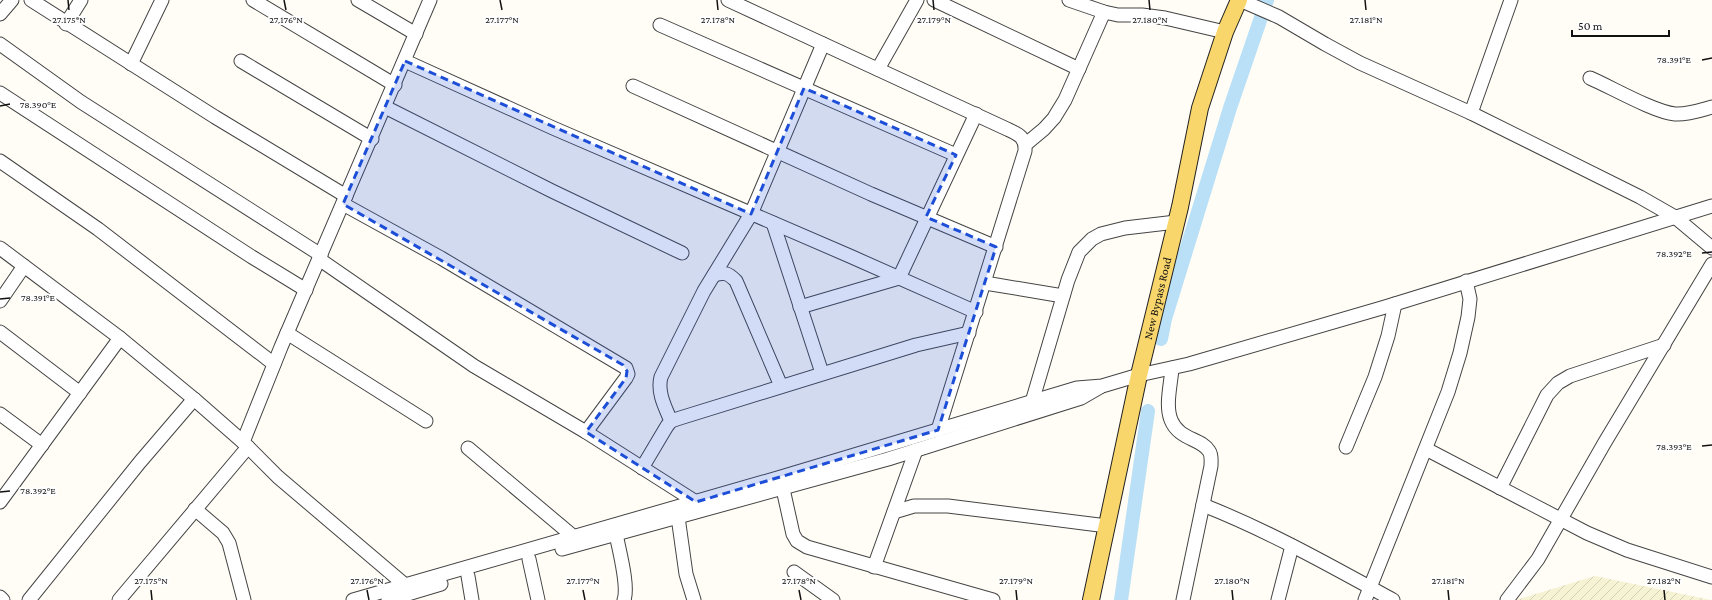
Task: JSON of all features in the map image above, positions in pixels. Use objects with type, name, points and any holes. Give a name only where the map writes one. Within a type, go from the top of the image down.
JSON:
[{"type":"main road","name":"New Bypass Road","points":[[1091,600],[1139,375],[1176,222],[1200,108],[1224,32],[1243,2]]},
{"type":"street","points":[[0,14],[12,0]]},
{"type":"street","points":[[30,0],[345,200],[626,368],[628,374],[626,378],[586,432]]},
{"type":"street","points":[[66,24],[81,0]]},
{"type":"street","points":[[131,64],[162,0]]},
{"type":"street","points":[[253,0],[395,85]]},
{"type":"street","points":[[358,0],[416,34]]},
{"type":"street","points":[[119,600],[195,509],[245,445],[274,364],[372,139],[430,0]]},
{"type":"street","points":[[728,0],[1017,133],[1022,137],[1026,144],[985,283],[938,430]]},
{"type":"street","points":[[878,69],[917,0]]},
{"type":"street","points":[[934,0],[1078,69]]},
{"type":"street","points":[[1069,0],[1104,12],[1118,15],[1142,15],[1165,18],[1224,32]]},
{"type":"street","points":[[1471,113],[1511,0]]},
{"type":"street","points":[[1243,2],[1291,23],[1360,63],[1471,113],[1640,197],[1675,217],[1712,248]]},
{"type":"street","points":[[1026,144],[1044,129],[1054,118],[1065,100],[1104,12]]},
{"type":"street","points":[[660,25],[956,155]]},
{"type":"street","points":[[0,44],[81,102],[320,257],[474,366],[586,432],[696,502]]},
{"type":"street","points":[[671,421],[660,393],[659,384],[661,377],[704,291],[751,214],[823,44]]},
{"type":"street","points":[[405,61],[553,128],[976,312]]},
{"type":"street","points":[[241,62],[372,139]]},
{"type":"street","points":[[1590,78],[1649,105],[1676,114],[1685,114],[1712,107]]},
{"type":"street","points":[[633,86],[777,152],[996,247]]},
{"type":"street","points":[[0,93],[252,257],[306,290]]},
{"type":"street","points":[[385,107],[552,191],[682,252]]},
{"type":"street","points":[[800,307],[899,278],[926,217],[976,114]]},
{"type":"street","points":[[0,161],[98,229],[274,364]]},
{"type":"street","points":[[388,600],[574,537],[1077,388],[1102,386],[1139,375],[1172,368],[1394,304],[1712,206]]},
{"type":"street","points":[[1032,402],[1063,296],[1074,262],[1079,252],[1092,239],[1101,234],[1125,228],[1176,222]]},
{"type":"street","points":[[773,223],[822,373]]},
{"type":"street","points":[[0,248],[120,338],[194,400],[245,445],[403,594]]},
{"type":"street","points":[[1507,600],[1538,559],[1605,442],[1712,264]]},
{"type":"street","points":[[0,301],[24,266]]},
{"type":"street","points":[[714,275],[722,273],[729,274],[736,280],[781,386]]},
{"type":"street","points":[[1365,600],[1444,404],[1460,354],[1468,317],[1470,299],[1466,282]]},
{"type":"street","points":[[985,283],[1063,296]]},
{"type":"street","points":[[1346,447],[1375,377],[1388,336],[1394,304]]},
{"type":"street","points":[[0,332],[80,393]]},
{"type":"street","points":[[287,333],[426,421]]},
{"type":"street","points":[[642,468],[671,421],[916,345],[969,333]]},
{"type":"street","points":[[0,500],[120,338]]},
{"type":"street","points":[[1500,488],[1547,395],[1558,383],[1570,376],[1664,345]]},
{"type":"street","points":[[1172,368],[1169,406],[1172,422],[1183,435],[1206,447],[1210,452],[1211,457],[1211,466],[1182,600]]},
{"type":"street","points":[[353,600],[403,594],[916,450],[1081,398],[1102,386]]},
{"type":"street","points":[[29,600],[131,474],[194,400]]},
{"type":"street","points":[[0,414],[42,445]]},
{"type":"street","points":[[468,448],[574,537]]},
{"type":"street","points":[[1426,449],[1587,534],[1627,550],[1712,577]]},
{"type":"street","points":[[874,566],[916,450]]},
{"type":"street","points":[[783,488],[793,534],[797,541],[807,547],[992,600]]},
{"type":"street","points":[[1203,505],[1239,520],[1292,546],[1393,600]]},
{"type":"street","points":[[894,512],[914,506],[942,506],[1107,526]]},
{"type":"street","points":[[195,509],[223,533],[229,543],[244,600]]},
{"type":"street","points":[[678,517],[686,574],[690,592],[694,600]]},
{"type":"street","points":[[616,534],[624,581],[624,600]]},
{"type":"street","points":[[1278,600],[1292,546]]},
{"type":"street","points":[[529,559],[538,600]]},
{"type":"street","points":[[794,572],[833,600]]},
{"type":"street","points":[[468,576],[472,600]]},
{"type":"street","points":[[0,597],[3,600]]},
{"type":"highlighted area","points":[[405,61],[751,214],[804,88],[956,155],[926,217],[996,247],[938,430],[696,502],[586,432],[626,378],[627,371],[623,365],[343,204]]},
{"type":"shaded area","points":[[1595,576],[1711,600],[1516,600]]},
{"type":"waterway","points":[[1161,339],[1165,319],[1230,108],[1267,0]]},
{"type":"waterway","points":[[1121,600],[1148,411]]}]
